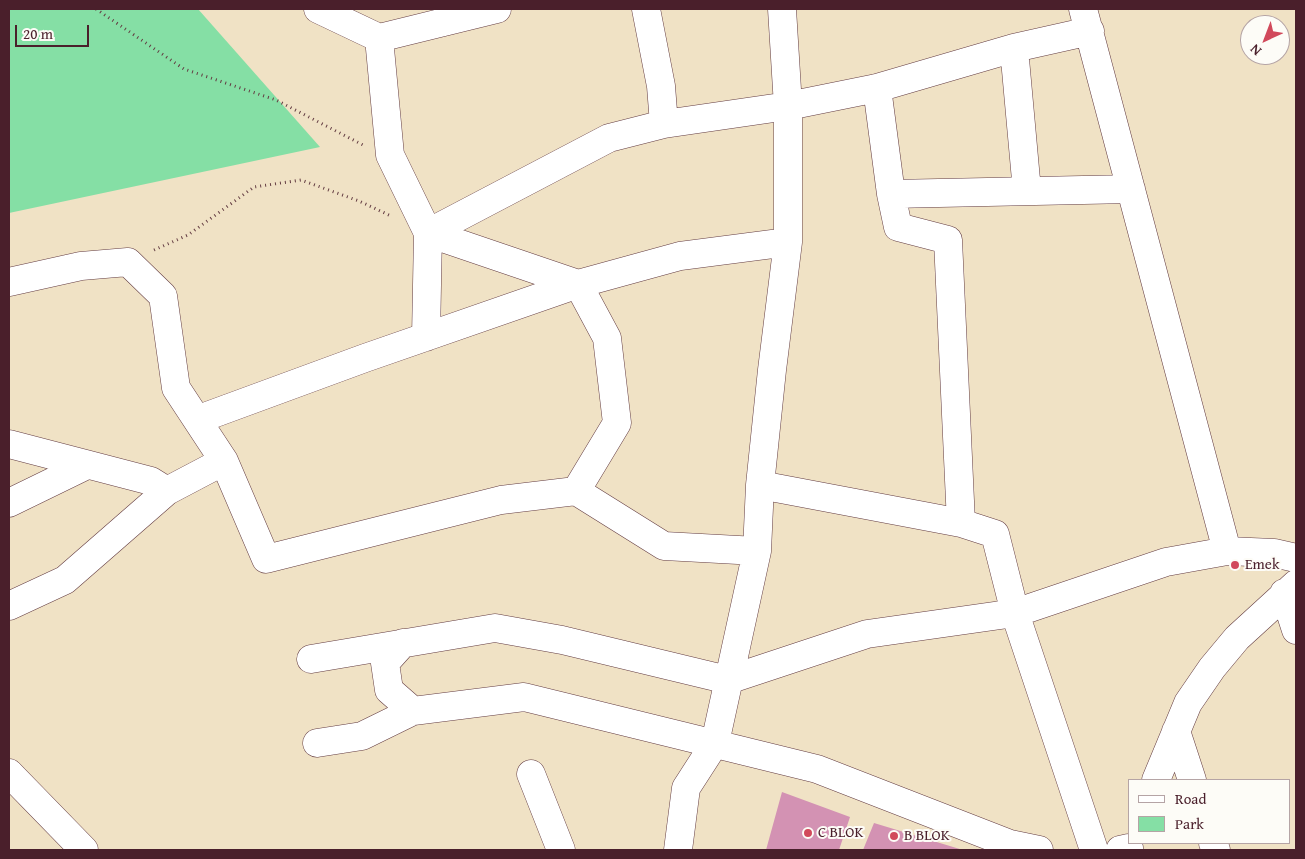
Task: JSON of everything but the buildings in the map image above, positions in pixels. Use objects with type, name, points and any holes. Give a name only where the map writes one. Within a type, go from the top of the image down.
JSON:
[{"type":"street","points":[[318,9],[379,38],[497,9]]},
{"type":"street","points":[[646,9],[661,86],[664,124]]},
{"type":"street","points":[[678,850],[686,788],[715,743],[757,551],[760,485],[788,242],[788,106],[782,9]]},
{"type":"street","points":[[428,233],[608,138],[664,124],[788,106],[877,88],[1014,48],[1087,20],[1227,551]]},
{"type":"street","points":[[379,38],[390,155],[428,233],[426,337]]},
{"type":"street","points":[[1014,48],[1027,191]]},
{"type":"street","points":[[877,88],[891,194],[898,227],[948,240],[961,523]]},
{"type":"street","points":[[891,194],[1131,189]]},
{"type":"street","points":[[428,233],[578,284],[607,338],[617,423],[576,491]]},
{"type":"street","points":[[199,419],[578,284],[680,256],[788,242]]},
{"type":"street","points":[[9,282],[81,266],[128,262],[163,296],[176,388],[199,419],[224,460],[266,559],[501,500],[576,491],[664,546],[757,551]]},
{"type":"street","points":[[9,444],[151,481],[167,491]]},
{"type":"street","points":[[9,606],[65,580],[167,491],[224,460]]},
{"type":"street","points":[[9,503],[86,465]]},
{"type":"street","points":[[760,485],[961,523],[995,534],[1015,613],[1094,850]]},
{"type":"street","points":[[311,659],[495,628],[562,640],[728,680],[867,634],[1015,613],[1166,562],[1227,551],[1274,553],[1296,558]]},
{"type":"street","points":[[1290,589],[1296,630]]},
{"type":"street","points":[[1156,779],[1188,704],[1212,668],[1237,638],[1290,589]]},
{"type":"street","points":[[403,643],[385,663],[389,690],[414,711]]},
{"type":"street","points":[[317,743],[362,736],[414,711],[524,697],[817,769],[1010,844],[1039,850]]},
{"type":"street","points":[[1176,731],[1192,779]]},
{"type":"street","points":[[9,773],[84,850]]},
{"type":"street","points":[[531,774],[561,850]]},
{"type":"path","points":[[96,9],[184,69],[276,100],[393,160]]},
{"type":"path","points":[[128,262],[188,235],[254,187],[301,180],[358,201],[393,217]]},
{"type":"green space","points":[[9,9],[198,9],[320,147],[9,213]]},
{"type":"place","name":"Emek","points":[[1235,565]]},
{"type":"place","name":"C BLOK","points":[[808,833]]},
{"type":"place","name":"B BLOK","points":[[894,836]]}]
